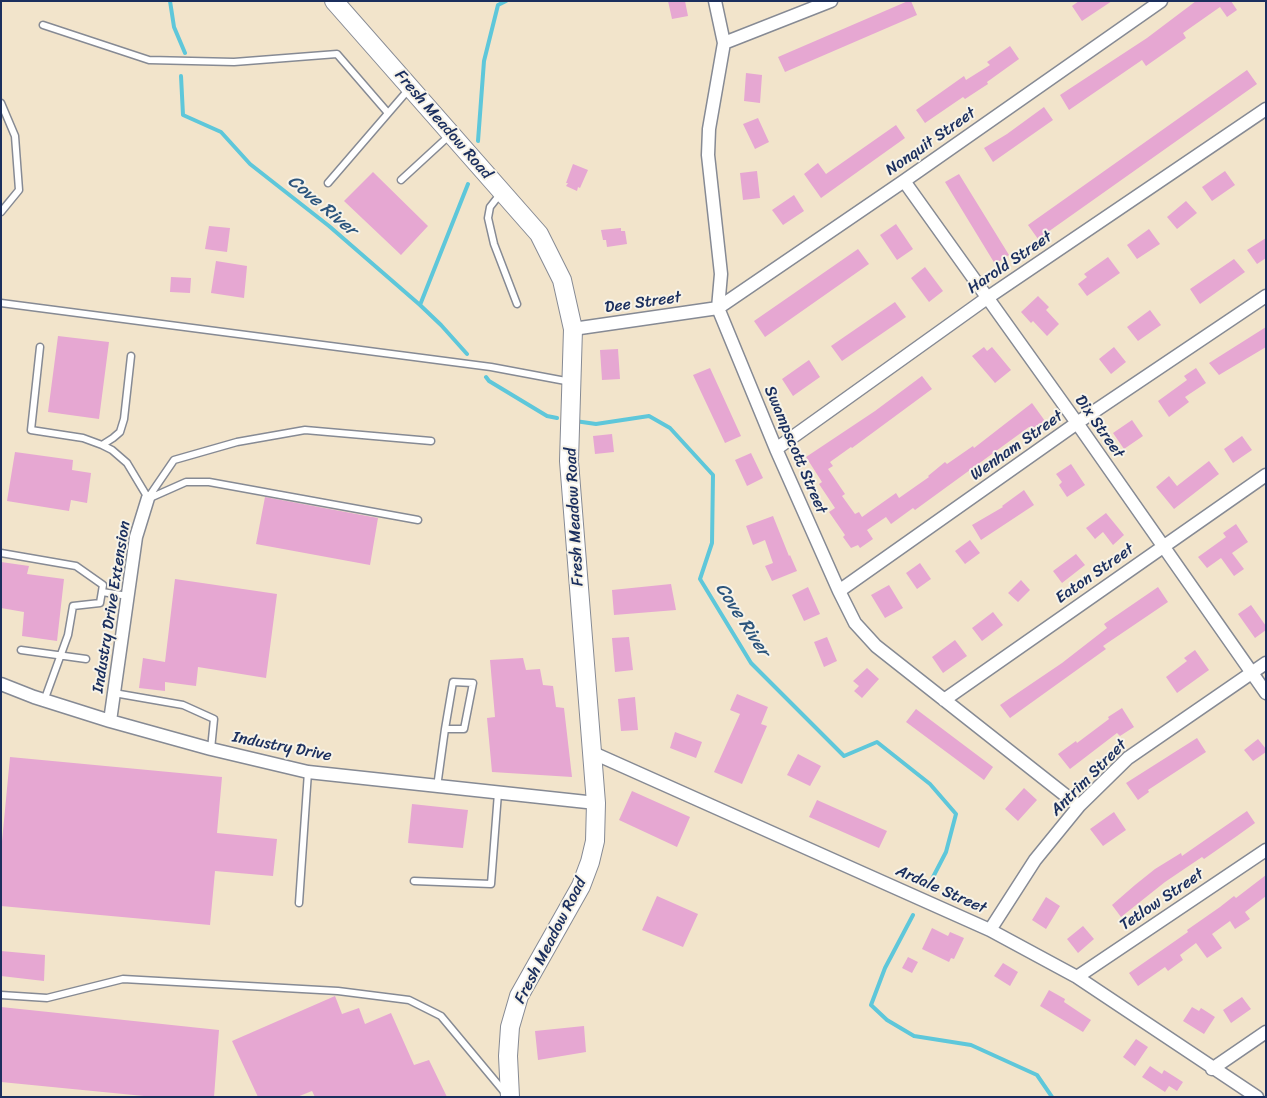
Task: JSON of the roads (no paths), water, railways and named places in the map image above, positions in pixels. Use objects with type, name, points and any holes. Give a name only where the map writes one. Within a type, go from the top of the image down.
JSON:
[{"type":"street","name":"Fresh Meadow Road","points":[[334,1],[539,234],[562,280],[573,329],[569,461],[596,803],[594,841],[590,862],[581,886],[519,996],[510,1027],[508,1047],[509,1097]]},
{"type":"street","name":"Swampscott Street","points":[[715,1],[724,43],[708,138],[708,155],[721,274],[718,308],[776,449],[839,591],[855,623],[876,646],[1079,806]]},
{"type":"street","points":[[724,43],[831,1]]},
{"type":"street","name":"Nonquit Street","points":[[718,308],[1161,1]]},
{"type":"street","name":"Harold Street","points":[[776,449],[987,298],[1266,109]]},
{"type":"street","name":"Dix Street","points":[[904,180],[1266,693]]},
{"type":"street","name":"Wenham Street","points":[[839,591],[1077,424],[1266,296]]},
{"type":"street","name":"Dee Street","points":[[573,329],[718,308]]},
{"type":"street","name":"Eaton Street","points":[[944,700],[1266,475]]},
{"type":"street","name":"Industry Drive Extension","points":[[110,721],[136,537],[148,498]]},
{"type":"street","name":"Antrim Street","points":[[990,930],[1035,860],[1079,806],[1128,758],[1266,663]]},
{"type":"street","name":"Industry Drive","points":[[1,684],[44,701],[110,721],[211,749],[308,772],[596,803]]},
{"type":"street","name":"Ardale Street","points":[[591,752],[990,930],[1077,977],[1212,1069],[1257,1097]]},
{"type":"street","name":"Tetlow Street","points":[[1077,977],[1266,850]]},
{"type":"street","points":[[1212,1069],[1266,1032]]},
{"type":"lane","points":[[43,25],[149,60],[234,62],[337,54],[388,113]]},
{"type":"lane","points":[[328,183],[410,88]]},
{"type":"lane","points":[[1,103],[15,136],[19,190],[1,212]]},
{"type":"lane","points":[[401,180],[451,134]]},
{"type":"lane","points":[[501,192],[490,208],[488,218],[494,244],[517,304]]},
{"type":"lane","points":[[1,303],[491,367],[572,383]]},
{"type":"lane","points":[[40,347],[31,430],[83,438],[112,450],[127,463],[148,498]]},
{"type":"lane","points":[[102,445],[120,432],[124,419],[131,356]]},
{"type":"lane","points":[[148,498],[174,460],[237,442],[305,430],[431,441]]},
{"type":"lane","points":[[148,498],[186,482],[209,482],[418,520]]},
{"type":"lane","points":[[1,553],[76,566],[103,585],[100,603],[73,606],[68,635],[44,701]]},
{"type":"lane","points":[[102,592],[128,596]]},
{"type":"lane","points":[[20,650],[86,659]]},
{"type":"lane","points":[[437,787],[445,729],[453,682],[473,683],[464,730],[445,729]]},
{"type":"lane","points":[[114,693],[183,705],[214,719],[211,749]]},
{"type":"lane","points":[[299,902],[308,772]]},
{"type":"lane","points":[[414,880],[491,884],[498,793]]},
{"type":"lane","points":[[1,995],[47,998],[123,980],[338,991],[409,1000],[441,1016],[509,1097]]},
{"type":"waterway","name":"Cove River","points":[[170,1],[174,27],[185,53]]},
{"type":"waterway","points":[[478,141],[484,61],[498,5],[506,1]]},
{"type":"waterway","name":"Cove River","points":[[181,76],[183,115],[221,132],[250,164],[329,226],[420,305],[467,354]]},
{"type":"waterway","points":[[420,305],[468,184]]},
{"type":"waterway","name":"Cove River","points":[[486,377],[489,381],[547,416],[557,418]]},
{"type":"waterway","name":"Cove River","points":[[575,421],[596,424],[649,416],[670,428],[713,475],[712,543],[700,579],[751,663],[844,756],[877,742],[930,784],[956,814],[946,852],[931,881]]},
{"type":"waterway","name":"Cove River","points":[[913,915],[885,968],[871,1005],[887,1020],[914,1036],[971,1045],[1037,1075],[1052,1097]]}]
